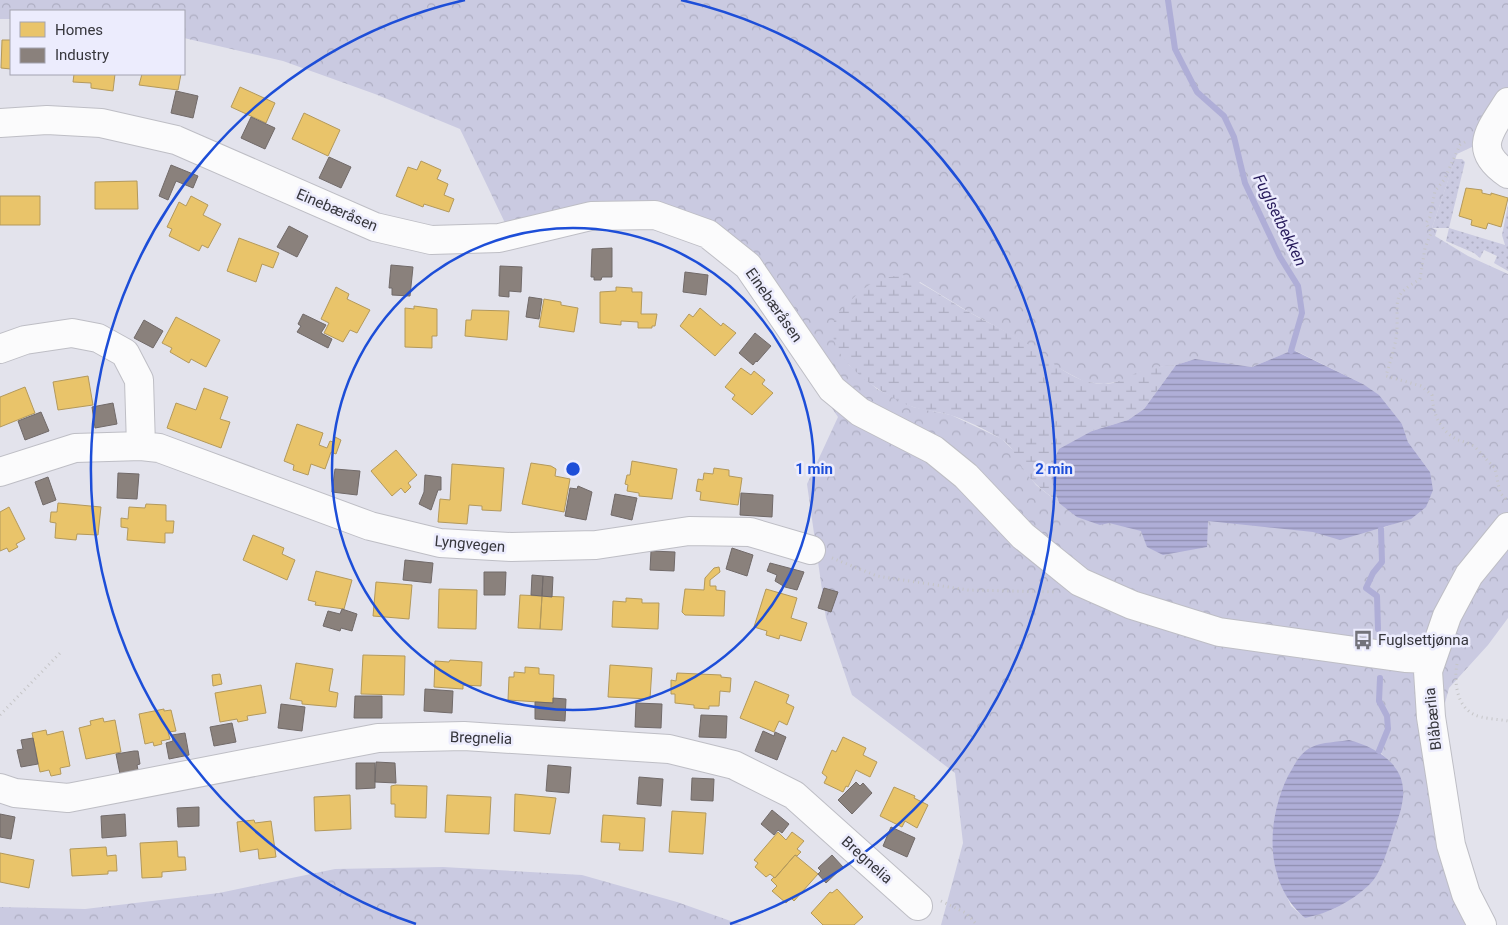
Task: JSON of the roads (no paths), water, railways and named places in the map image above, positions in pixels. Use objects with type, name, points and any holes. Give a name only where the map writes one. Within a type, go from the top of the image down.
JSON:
[{"type":"street","points":[[1508,102],[1490,135],[1486,152],[1491,162],[1508,174]]},
{"type":"street","name":"Einebæråsen","points":[[0,123],[48,120],[101,123],[176,140],[375,227],[431,240],[499,238],[591,216],[655,216],[708,234],[748,266],[832,389],[860,412],[934,450],[966,476],[1023,536],[1080,582],[1132,605],[1220,632],[1405,658],[1431,659]]},
{"type":"street","points":[[0,349],[25,340],[72,334],[98,338],[125,353],[139,380],[141,446]]},
{"type":"street","name":"Lyngvegen","points":[[0,472],[75,448],[141,446],[159,448],[370,526],[440,544],[511,547],[596,545],[689,530],[750,532],[811,550]]},
{"type":"street","name":"Blåbærlia","points":[[1482,925],[1466,894],[1451,845],[1431,717],[1428,671],[1447,616],[1469,575],[1508,528]]},
{"type":"street","name":"Bregnelia","points":[[0,788],[15,793],[68,798],[378,738],[464,736],[669,749],[734,765],[794,795],[918,906]]},
{"type":"water","points":[[1293,350],[1363,384],[1379,395],[1402,424],[1408,442],[1430,472],[1433,490],[1426,507],[1411,519],[1340,540],[1313,532],[1208,521],[1207,547],[1163,555],[1147,547],[1141,531],[1109,523],[1100,525],[1077,517],[1059,503],[1053,485],[1051,466],[1059,449],[1092,431],[1128,420],[1144,409],[1176,365],[1195,359],[1252,367]]},
{"type":"water","points":[[1349,740],[1381,754],[1397,770],[1403,791],[1401,809],[1385,858],[1373,881],[1355,897],[1339,906],[1305,918],[1292,904],[1282,887],[1276,870],[1273,851],[1273,831],[1276,812],[1288,776],[1304,752],[1320,744]]},
{"type":"waterway","name":"Fuglsetbekken","points":[[1168,0],[1175,49],[1197,92],[1224,116],[1234,137],[1245,183],[1280,257],[1298,286],[1302,313],[1291,351]]},
{"type":"waterway","points":[[1378,629],[1377,596],[1366,588],[1373,573],[1382,562],[1381,529]]},
{"type":"waterway","points":[[1379,751],[1388,729],[1387,716],[1379,701],[1380,678]]},
{"type":"place","name":"Fuglsettjønna","points":[[1363,640]]}]
